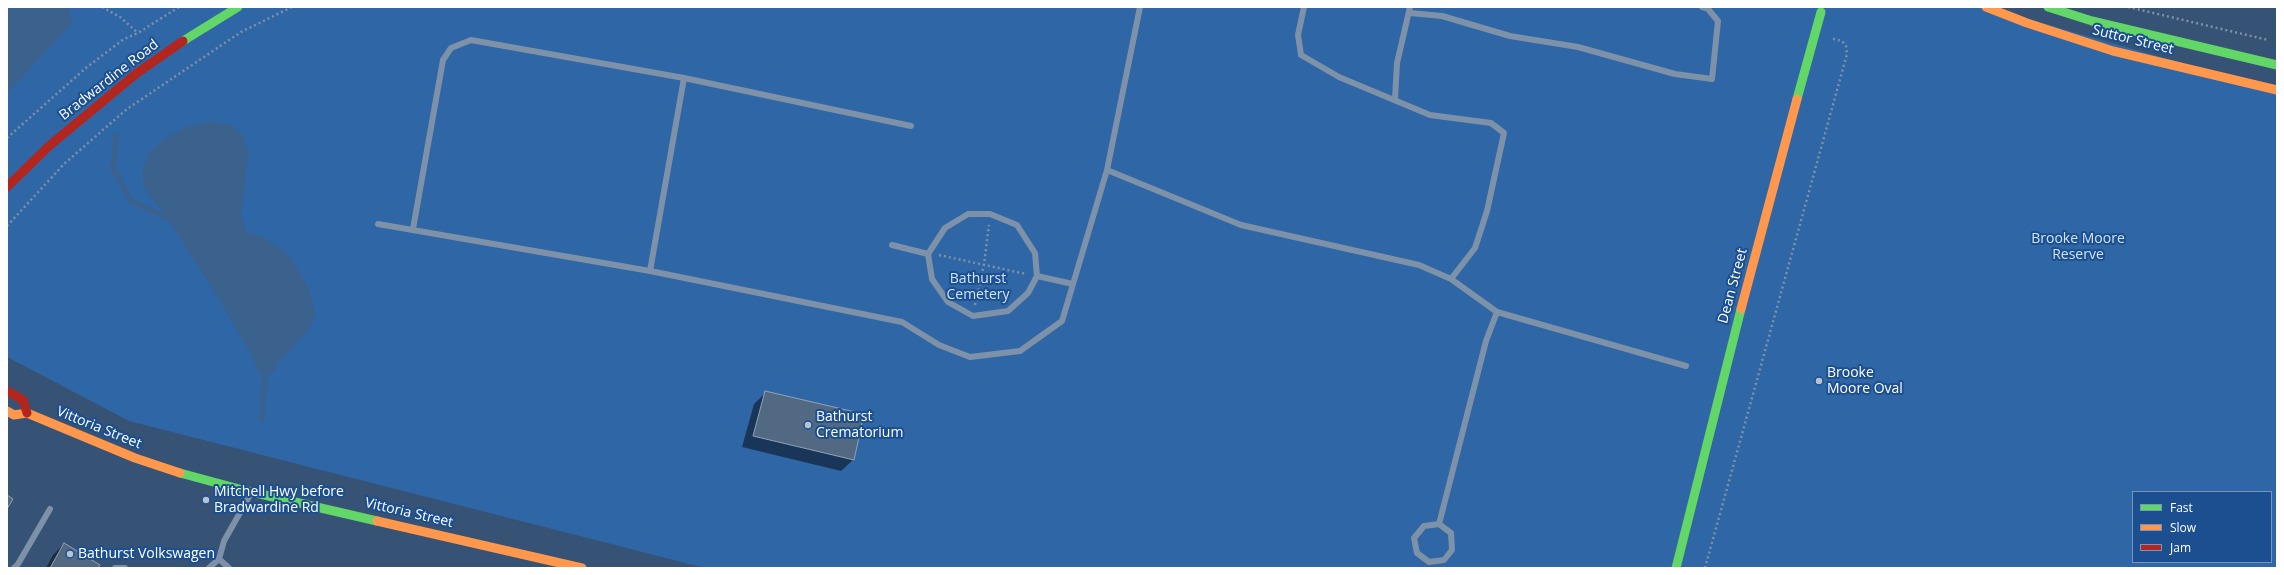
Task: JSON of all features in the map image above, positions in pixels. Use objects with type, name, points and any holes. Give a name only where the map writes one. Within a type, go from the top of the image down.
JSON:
[{"type":"main road","name":"Bradwardine Road","points":[[7,187],[49,146],[138,73],[192,35],[238,7]]},
{"type":"main road","name":"Suttor Street","points":[[1986,7],[2034,25],[2113,50],[2276,90]]},
{"type":"main road","name":"Suttor Street","points":[[2048,7],[2092,21],[2277,65]]},
{"type":"main road","name":"Dean Street","points":[[1676,568],[1749,278],[1821,12]]},
{"type":"main road","points":[[2276,90],[2277,80]]},
{"type":"main road","points":[[7,391],[22,400],[27,413]]},
{"type":"main road","name":"Vittoria Street","points":[[7,411],[14,415],[27,413],[135,458],[187,475],[546,564],[582,568]]},
{"type":"lane","points":[[378,224],[650,271],[902,322],[939,345],[970,357],[1020,351],[1062,321],[1107,170],[1140,7]]},
{"type":"lane","points":[[1304,7],[1298,35],[1301,56],[1339,77],[1430,115],[1491,123],[1504,134],[1487,211],[1475,248],[1451,279]]},
{"type":"lane","points":[[1394,99],[1397,63],[1410,10],[1442,16],[1510,36],[1578,47],[1676,74],[1712,79],[1718,21],[1708,9],[1702,7]]},
{"type":"lane","points":[[413,229],[443,60],[451,48],[471,40],[684,78],[912,126]]},
{"type":"lane","points":[[650,271],[684,78]]},
{"type":"lane","points":[[1107,170],[1242,225],[1419,265],[1451,279],[1497,312],[1686,366]]},
{"type":"lane","points":[[968,214],[990,214],[1017,225],[1035,253],[1037,276],[1028,293],[1008,310],[973,316],[948,302],[932,279],[928,254],[945,228],[968,214]]},
{"type":"lane","points":[[892,245],[928,254]]},
{"type":"lane","points":[[1037,276],[1073,284]]},
{"type":"lane","points":[[1439,524],[1486,341],[1497,312]]},
{"type":"lane","points":[[209,568],[219,559],[224,541],[252,492]]},
{"type":"lane","points":[[14,568],[18,564],[50,509]]},
{"type":"lane","points":[[1439,524],[1451,533],[1452,550],[1444,560],[1429,562],[1417,553],[1414,538],[1424,526],[1439,524]]},
{"type":"lane","points":[[219,559],[229,568]]},
{"type":"lane","points":[[116,568],[125,568]]},
{"type":"path","points":[[102,7],[120,17],[138,33]]},
{"type":"path","points":[[7,138],[87,67],[124,39],[138,33],[179,7]]},
{"type":"path","points":[[7,226],[64,164],[127,109],[241,32],[292,7]]},
{"type":"path","points":[[2128,7],[2268,40]]},
{"type":"path","points":[[1705,568],[1847,54],[1846,46],[1842,41],[1815,33]]},
{"type":"path","points":[[973,316],[984,264],[990,214]]},
{"type":"path","points":[[928,254],[984,264],[1037,276]]},
{"type":"green space","name":"Bathurst Cemetery","points":[[7,7],[1986,7],[2277,90],[2277,568],[705,568],[129,421],[7,357]]},
{"type":"shaded area","points":[[7,7],[69,7],[72,23],[7,93]]},
{"type":"shaded area","points":[[210,122],[230,124],[243,135],[248,153],[241,216],[247,233],[262,236],[289,255],[308,287],[315,314],[308,331],[278,362],[274,371],[265,376],[258,372],[252,356],[221,302],[167,218],[144,187],[143,171],[148,154],[160,142],[181,129]]},
{"type":"building","name":"Bathurst Crematorium","points":[[765,391],[864,414],[854,460],[753,436]]},
{"type":"building","points":[[7,495],[13,499],[7,509]]},
{"type":"building","name":"Bathurst Volkswagen","points":[[64,543],[100,565],[98,568],[50,568]]},
{"type":"waterway","points":[[116,136],[113,169],[131,201],[167,218],[173,218]]},
{"type":"waterway","points":[[262,419],[265,370]]},
{"type":"traffic: fast","points":[[183,41],[238,7]]},
{"type":"traffic: fast","points":[[2048,7],[2092,21],[2277,65]]},
{"type":"traffic: fast","points":[[1797,99],[1821,12]]},
{"type":"traffic: fast","points":[[1676,568],[1741,309]]},
{"type":"traffic: fast","points":[[180,473],[243,490],[377,521]]},
{"type":"traffic: slow","points":[[1986,7],[2027,23],[2113,51],[2277,90]]},
{"type":"traffic: slow","points":[[1741,309],[1797,99]]},
{"type":"traffic: slow","points":[[7,411],[14,415],[27,413],[135,458],[180,473]]},
{"type":"traffic: slow","points":[[377,521],[582,568]]},
{"type":"traffic: jam","points":[[7,187],[49,146],[137,73],[183,41]]},
{"type":"traffic: jam","points":[[7,391],[23,400],[27,413]]},
{"type":"place","name":"Brooke Moore Oval","points":[[1819,381]]},
{"type":"place","name":"Bathurst Crematorium","points":[[808,425]]},
{"type":"place","name":"Mitchell Hwy before Bradwardine Rd","points":[[206,500]]},
{"type":"place","name":"Bathurst Volkswagen","points":[[70,554]]},
{"type":"park label","name":"Brooke Moore Reserve","points":[[2078,248]]}]
